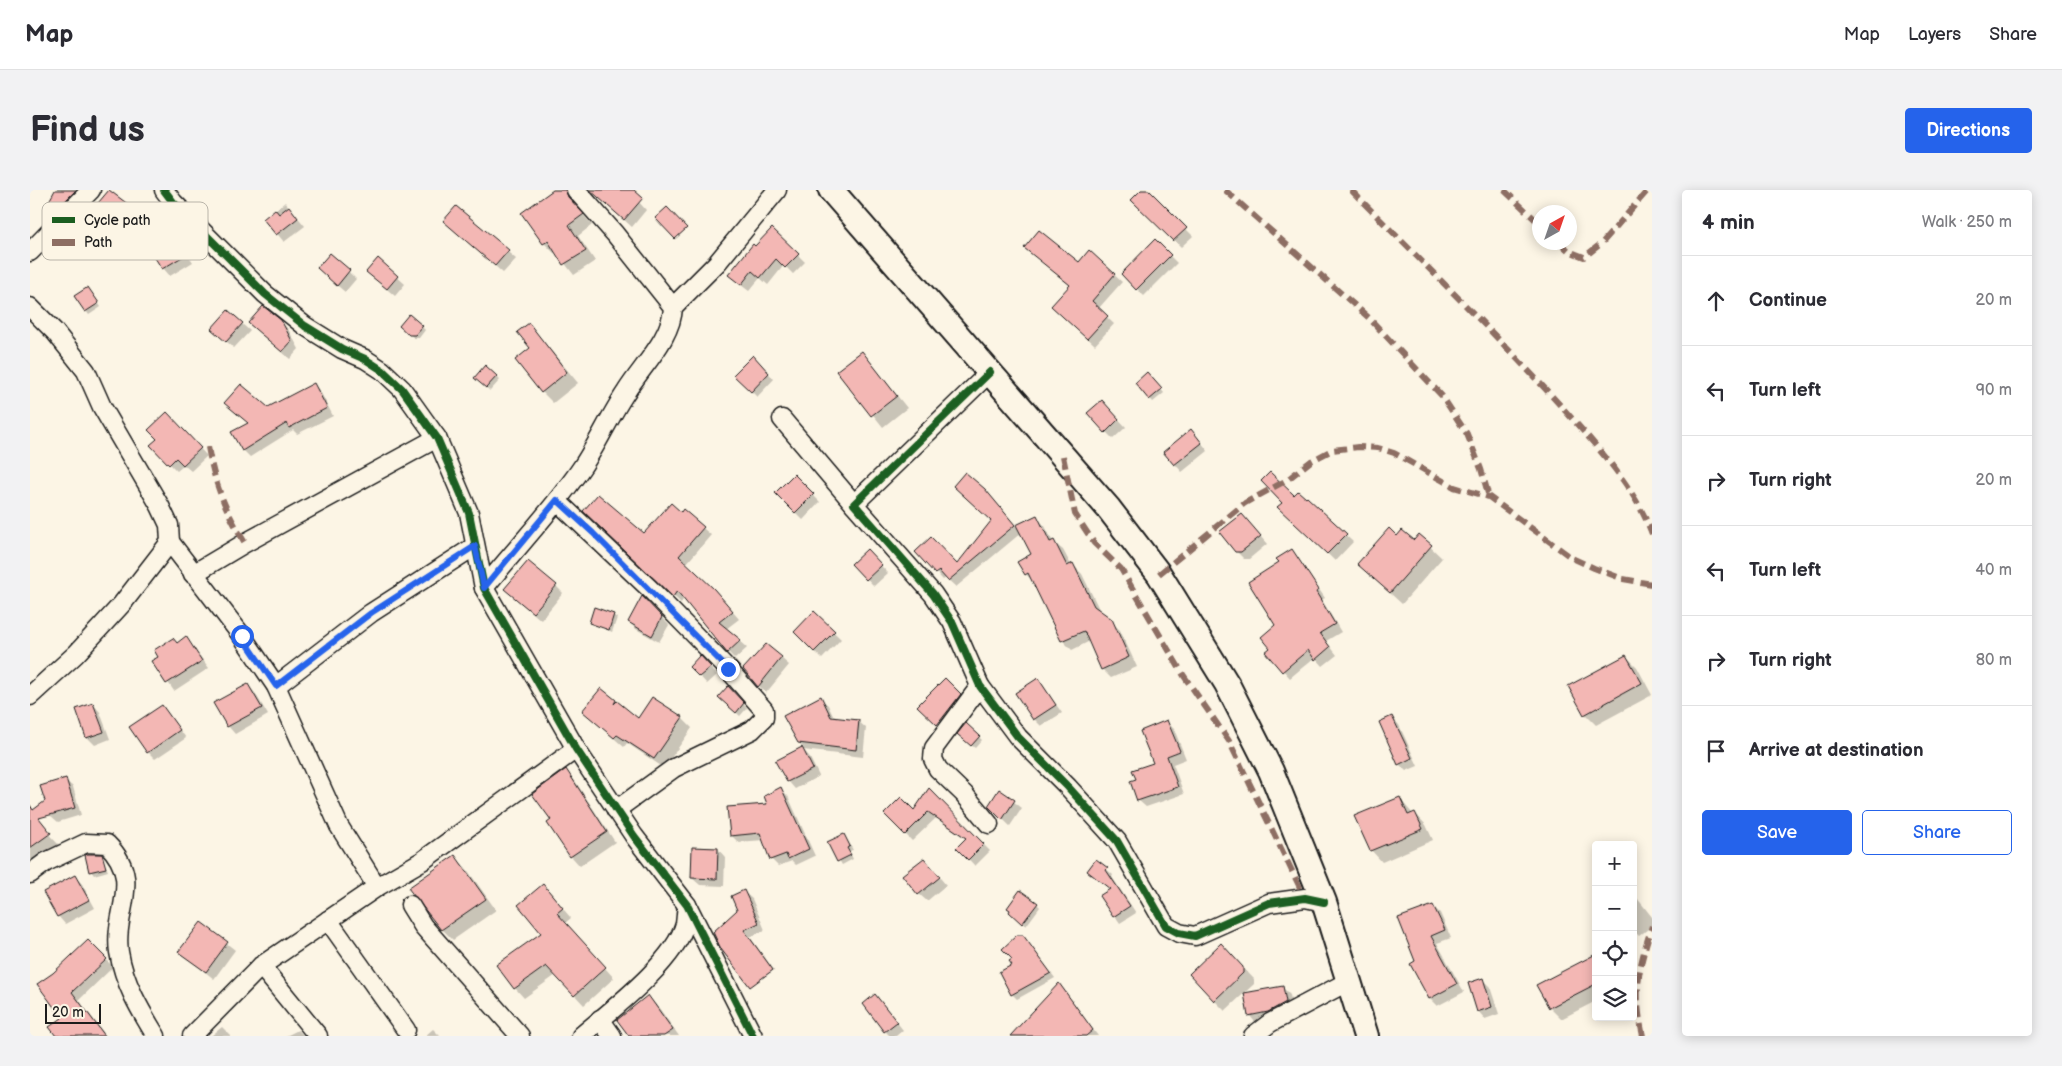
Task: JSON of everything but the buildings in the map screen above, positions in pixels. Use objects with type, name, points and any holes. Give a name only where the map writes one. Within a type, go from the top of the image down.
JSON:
[{"type":"main road","points":[[831,190],[1109,509],[1159,574],[1227,684],[1271,771],[1324,902],[1366,1036]]},
{"type":"street","points":[[79,202],[91,190]]},
{"type":"street","points":[[164,190],[173,202]]},
{"type":"street","points":[[576,190],[615,234],[673,307]]},
{"type":"street","points":[[484,588],[557,500],[582,466],[626,392],[663,338],[672,320],[673,307],[717,263],[777,190]]},
{"type":"street","points":[[208,237],[265,294],[306,326],[342,349],[365,359],[382,370],[402,389],[438,438],[469,513],[484,588],[576,749],[616,810],[687,905],[753,1036]]},
{"type":"street","points":[[30,252],[42,240]]},
{"type":"street","points":[[30,307],[55,332],[86,371],[102,407],[169,524],[170,542],[242,636],[276,686],[339,826],[377,887]]},
{"type":"street","points":[[854,504],[990,372]]},
{"type":"street","points":[[782,419],[933,594],[952,622],[980,686],[1018,737],[1068,787],[1117,841],[1166,926],[1179,933],[1195,936],[1268,903],[1305,898],[1324,902]]},
{"type":"street","points":[[193,574],[245,542],[438,438]]},
{"type":"street","points":[[557,500],[663,602],[728,669],[764,710],[764,718],[752,730],[674,768],[616,810]]},
{"type":"street","points":[[30,696],[76,654],[122,604],[170,542]]},
{"type":"street","points":[[276,686],[371,613],[475,546]]},
{"type":"street","points":[[980,686],[934,748],[933,759],[938,769],[964,794],[989,824]]},
{"type":"street","points":[[192,1036],[261,966],[377,887],[422,861],[576,749]]},
{"type":"street","points":[[30,874],[46,862],[86,843],[107,844],[119,856],[127,881],[119,935],[119,951],[124,973],[140,1010],[156,1036]]},
{"type":"street","points":[[410,905],[423,926],[520,1036]]},
{"type":"street","points":[[581,1036],[654,971],[675,943],[685,925],[687,905]]},
{"type":"street","points":[[328,920],[406,1030]]},
{"type":"street","points":[[261,966],[318,1036]]},
{"type":"street","points":[[1253,1036],[1270,1023],[1349,981]]},
{"type":"street","points":[[600,1019],[612,1036]]},
{"type":"marked path","points":[[1225,190],[1369,318],[1442,396],[1467,434],[1481,469],[1489,497]]},
{"type":"marked path","points":[[1351,190],[1457,296],[1560,405],[1624,481],[1644,515],[1652,534]]},
{"type":"marked path","points":[[1504,190],[1532,216]]},
{"type":"marked path","points":[[1568,250],[1584,257],[1602,243],[1648,190]]},
{"type":"marked path","points":[[208,447],[214,474],[222,497],[245,543]]},
{"type":"marked path","points":[[1159,574],[1245,503],[1287,480],[1311,461],[1332,450],[1358,447],[1378,448],[1394,453],[1454,487],[1489,497],[1572,558],[1623,579],[1652,584]]},
{"type":"marked path","points":[[1063,456],[1075,514],[1094,543],[1121,569],[1184,676],[1229,741],[1305,898]]},
{"type":"marked path","points":[[1643,1036],[1638,1006],[1639,980],[1643,955],[1652,926]]},
{"type":"cycle path","points":[[164,190],[173,202]]},
{"type":"cycle path","points":[[208,237],[265,294],[305,326],[342,349],[365,359],[382,370],[402,389],[437,438],[469,513],[484,588],[576,749],[634,836],[687,905],[753,1036]]},
{"type":"cycle path","points":[[990,372],[854,504],[933,594],[952,622],[980,686],[1018,737],[1068,787],[1117,841],[1166,926],[1179,933],[1195,936],[1269,903],[1305,898],[1324,902]]},
{"type":"route","points":[[242,636],[276,686],[371,613],[475,546],[484,588],[557,500],[650,589],[728,669]]}]
